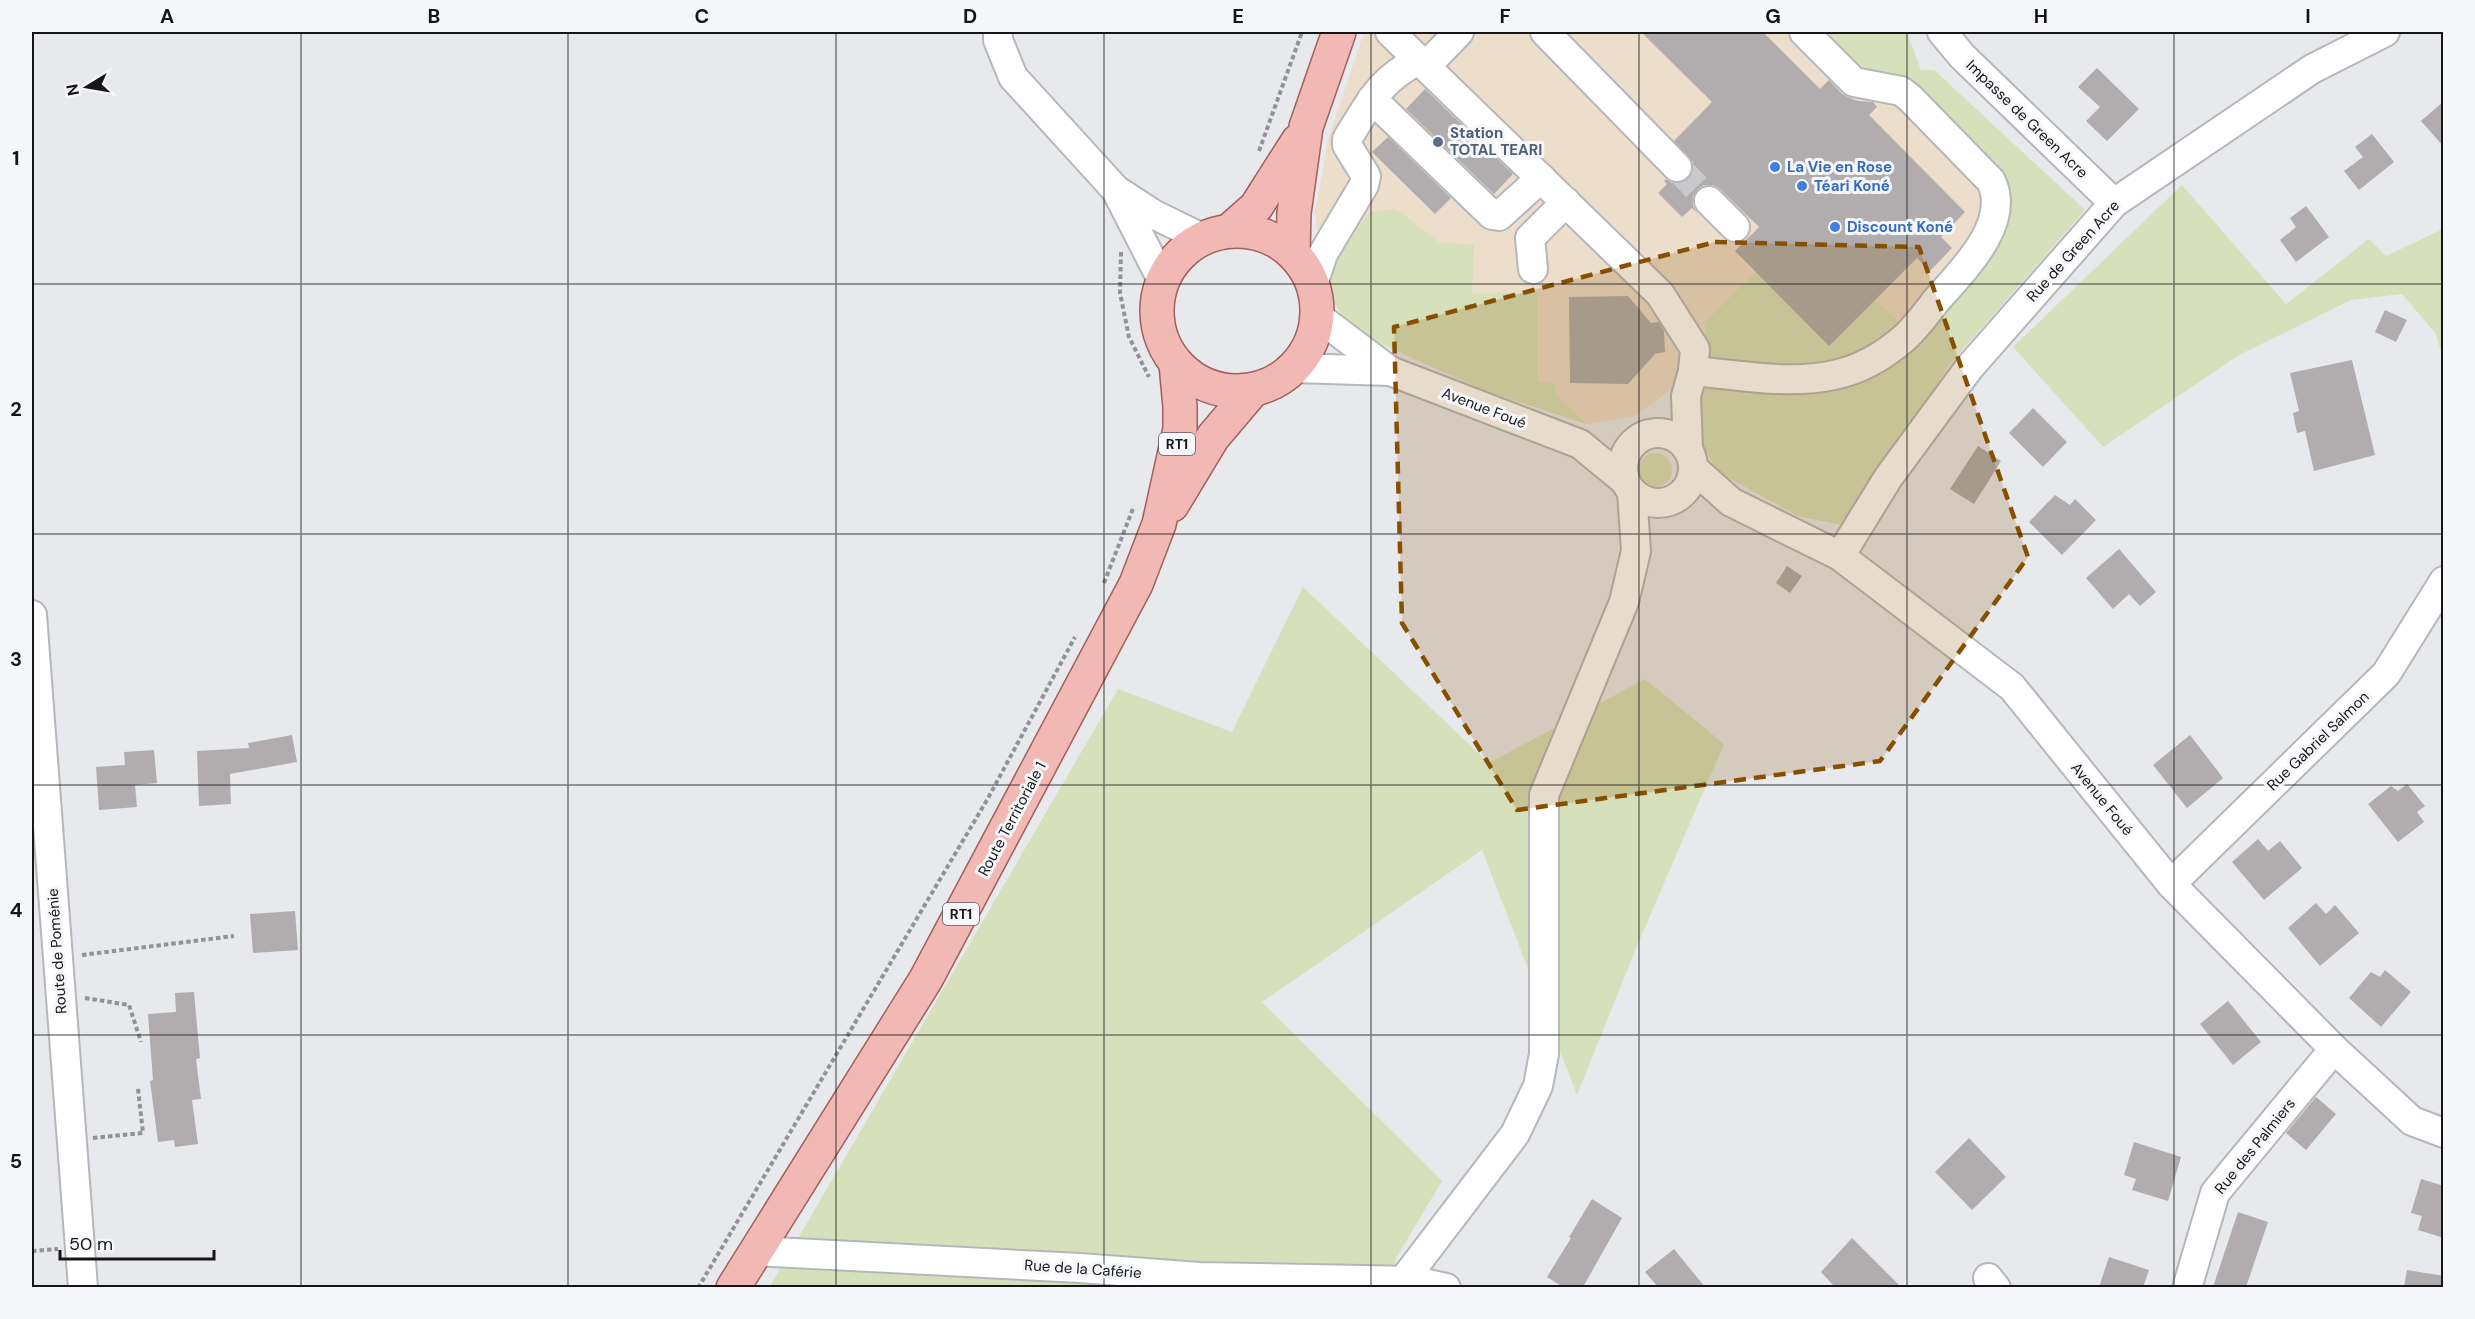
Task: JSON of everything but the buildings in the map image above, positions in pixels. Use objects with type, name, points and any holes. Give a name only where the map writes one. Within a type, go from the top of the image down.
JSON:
[{"type":"main road","points":[[1293,253],[1294,213],[1306,127],[1339,32]]},
{"type":"main road","points":[[1216,234],[1253,232],[1274,240],[1293,253],[1305,268],[1313,284],[1317,316],[1314,335],[1306,353],[1294,368],[1274,383],[1252,391],[1230,392],[1162,370],[1164,345],[1157,324],[1157,301],[1162,280],[1172,263],[1186,248],[1216,234],[1256,207],[1306,127]]},
{"type":"main road","name":"Route Territoriale 1","points":[[733,1287],[926,979],[1136,584],[1159,524],[1180,429],[1180,407],[1162,370]]},
{"type":"main road","name":"Route Territoriale 1","points":[[1159,524],[1212,437],[1252,391]]},
{"type":"street","points":[[998,32],[998,40],[1013,77],[1116,190],[1154,214],[1216,234]]},
{"type":"street","points":[[1375,94],[1385,32]]},
{"type":"street","points":[[1390,32],[1660,294],[1695,349],[1690,383],[1691,479],[1673,499],[1636,551]]},
{"type":"street","points":[[1313,284],[1323,254],[1364,184],[1366,176],[1347,145],[1347,139],[1375,94],[1392,75],[1423,63],[1459,32]]},
{"type":"street","points":[[1545,32],[1677,168]]},
{"type":"street","points":[[1402,1281],[1515,1134],[1538,1086],[1544,1054],[1544,795],[1624,602],[1636,551],[1623,462],[1690,383],[1834,375],[1874,361],[1904,339],[1971,261],[1986,238],[1996,211],[1995,191],[1991,181],[1910,98],[1901,91],[1854,82],[1804,32]]},
{"type":"street","name":"Impasse de Green Acre","points":[[1942,32],[1962,56],[2114,204]]},
{"type":"street","name":"Rue de Green Acre","points":[[1840,556],[1888,478],[1969,368],[2114,204],[2312,69],[2385,32]]},
{"type":"street","points":[[1375,94],[1492,215],[1499,216],[1506,211],[1541,178]]},
{"type":"street","points":[[1116,190],[1162,280]]},
{"type":"street","points":[[1709,201],[1735,227]]},
{"type":"street","points":[[1533,269],[1530,237],[1566,202]]},
{"type":"street","name":"Avenue Foué","points":[[1317,316],[1390,371],[1580,444],[1628,486]]},
{"type":"street","name":"Avenue Foué","points":[[1294,368],[1390,371]]},
{"type":"street","points":[[1643,439],[1674,437],[1690,459]]},
{"type":"street","name":"Avenue Foué","points":[[1580,444],[1643,439]]},
{"type":"street","name":"Avenue Foué","points":[[1690,459],[1731,502],[1840,556],[2012,687],[2171,884],[2334,1049],[2412,1121],[2444,1133]]},
{"type":"street","points":[[1628,486],[1648,502],[1673,499]]},
{"type":"street","name":"Avenue Foué","points":[[1673,499],[1731,502]]},
{"type":"street","name":"Rue Gabriel Salmon","points":[[2171,884],[2386,674],[2444,581]]},
{"type":"street","name":"Route de Poménie","points":[[32,615],[83,1287]]},
{"type":"street","name":"Rue des Palmiers","points":[[2187,1287],[2215,1193],[2334,1049]]},
{"type":"street","name":"Rue de la Caférie","points":[[755,1251],[1080,1268],[1199,1277],[1402,1281],[1446,1287]]},
{"type":"path","points":[[1256,159],[1302,32]]},
{"type":"path","points":[[1136,230],[1121,242],[1120,292],[1129,337],[1162,370]]},
{"type":"path","points":[[1099,593],[1137,498]]},
{"type":"path","points":[[698,1287],[981,810],[1077,634]]},
{"type":"path","points":[[57,958],[234,936]]},
{"type":"path","points":[[60,994],[129,1005],[141,1042]]},
{"type":"path","points":[[72,1140],[143,1133],[138,1089]]},
{"type":"highlighted area","points":[[1715,242],[1919,247],[2028,557],[1880,761],[1517,810],[1402,623],[1394,327]]},
{"type":"shaded area","points":[[1364,32],[1835,32],[1921,70],[1934,70],[2085,210],[1949,365],[1847,526],[1798,516],[1699,394],[1672,389],[1634,416],[1587,424],[1486,391],[1379,343],[1341,315],[1323,281],[1315,212],[1328,140]]},
{"type":"green space","points":[[1815,32],[1907,32],[1921,70],[1934,70],[2085,210],[1949,365],[1847,526],[1798,516],[1718,472],[1701,442],[1699,394],[1708,356],[1705,322],[1756,272],[1829,346],[1875,300],[1917,339],[2006,232],[2006,185],[1858,77]]},
{"type":"green space","points":[[2182,185],[2286,304],[2369,239],[2386,256],[2443,229],[2443,358],[2436,334],[2402,294],[2351,300],[2239,355],[2103,447],[2013,347]]},
{"type":"green space","points":[[1396,209],[1439,242],[1474,245],[1472,293],[1537,292],[1537,382],[1554,383],[1555,395],[1587,424],[1486,391],[1379,343],[1341,315],[1323,281],[1370,212]]},
{"type":"green space","points":[[1655,453],[1667,458],[1672,470],[1667,482],[1655,487],[1643,482],[1638,470],[1643,458]]},
{"type":"green space","points":[[1303,587],[1489,763],[1645,679],[1724,744],[1637,946],[1577,1095],[1482,850],[1262,1002],[1442,1181],[1395,1260],[1404,1287],[769,1288],[1118,689],[1232,732]]},
{"type":"tunnel","points":[[1677,167],[1709,201]]},
{"type":"place","name":"Station TOTAL TEARI","points":[[1438,142]]},
{"type":"place","name":"La Vie en Rose","points":[[1775,167]]},
{"type":"place","name":"Téari Koné","points":[[1802,186]]},
{"type":"place","name":"Discount Koné","points":[[1835,227]]}]
